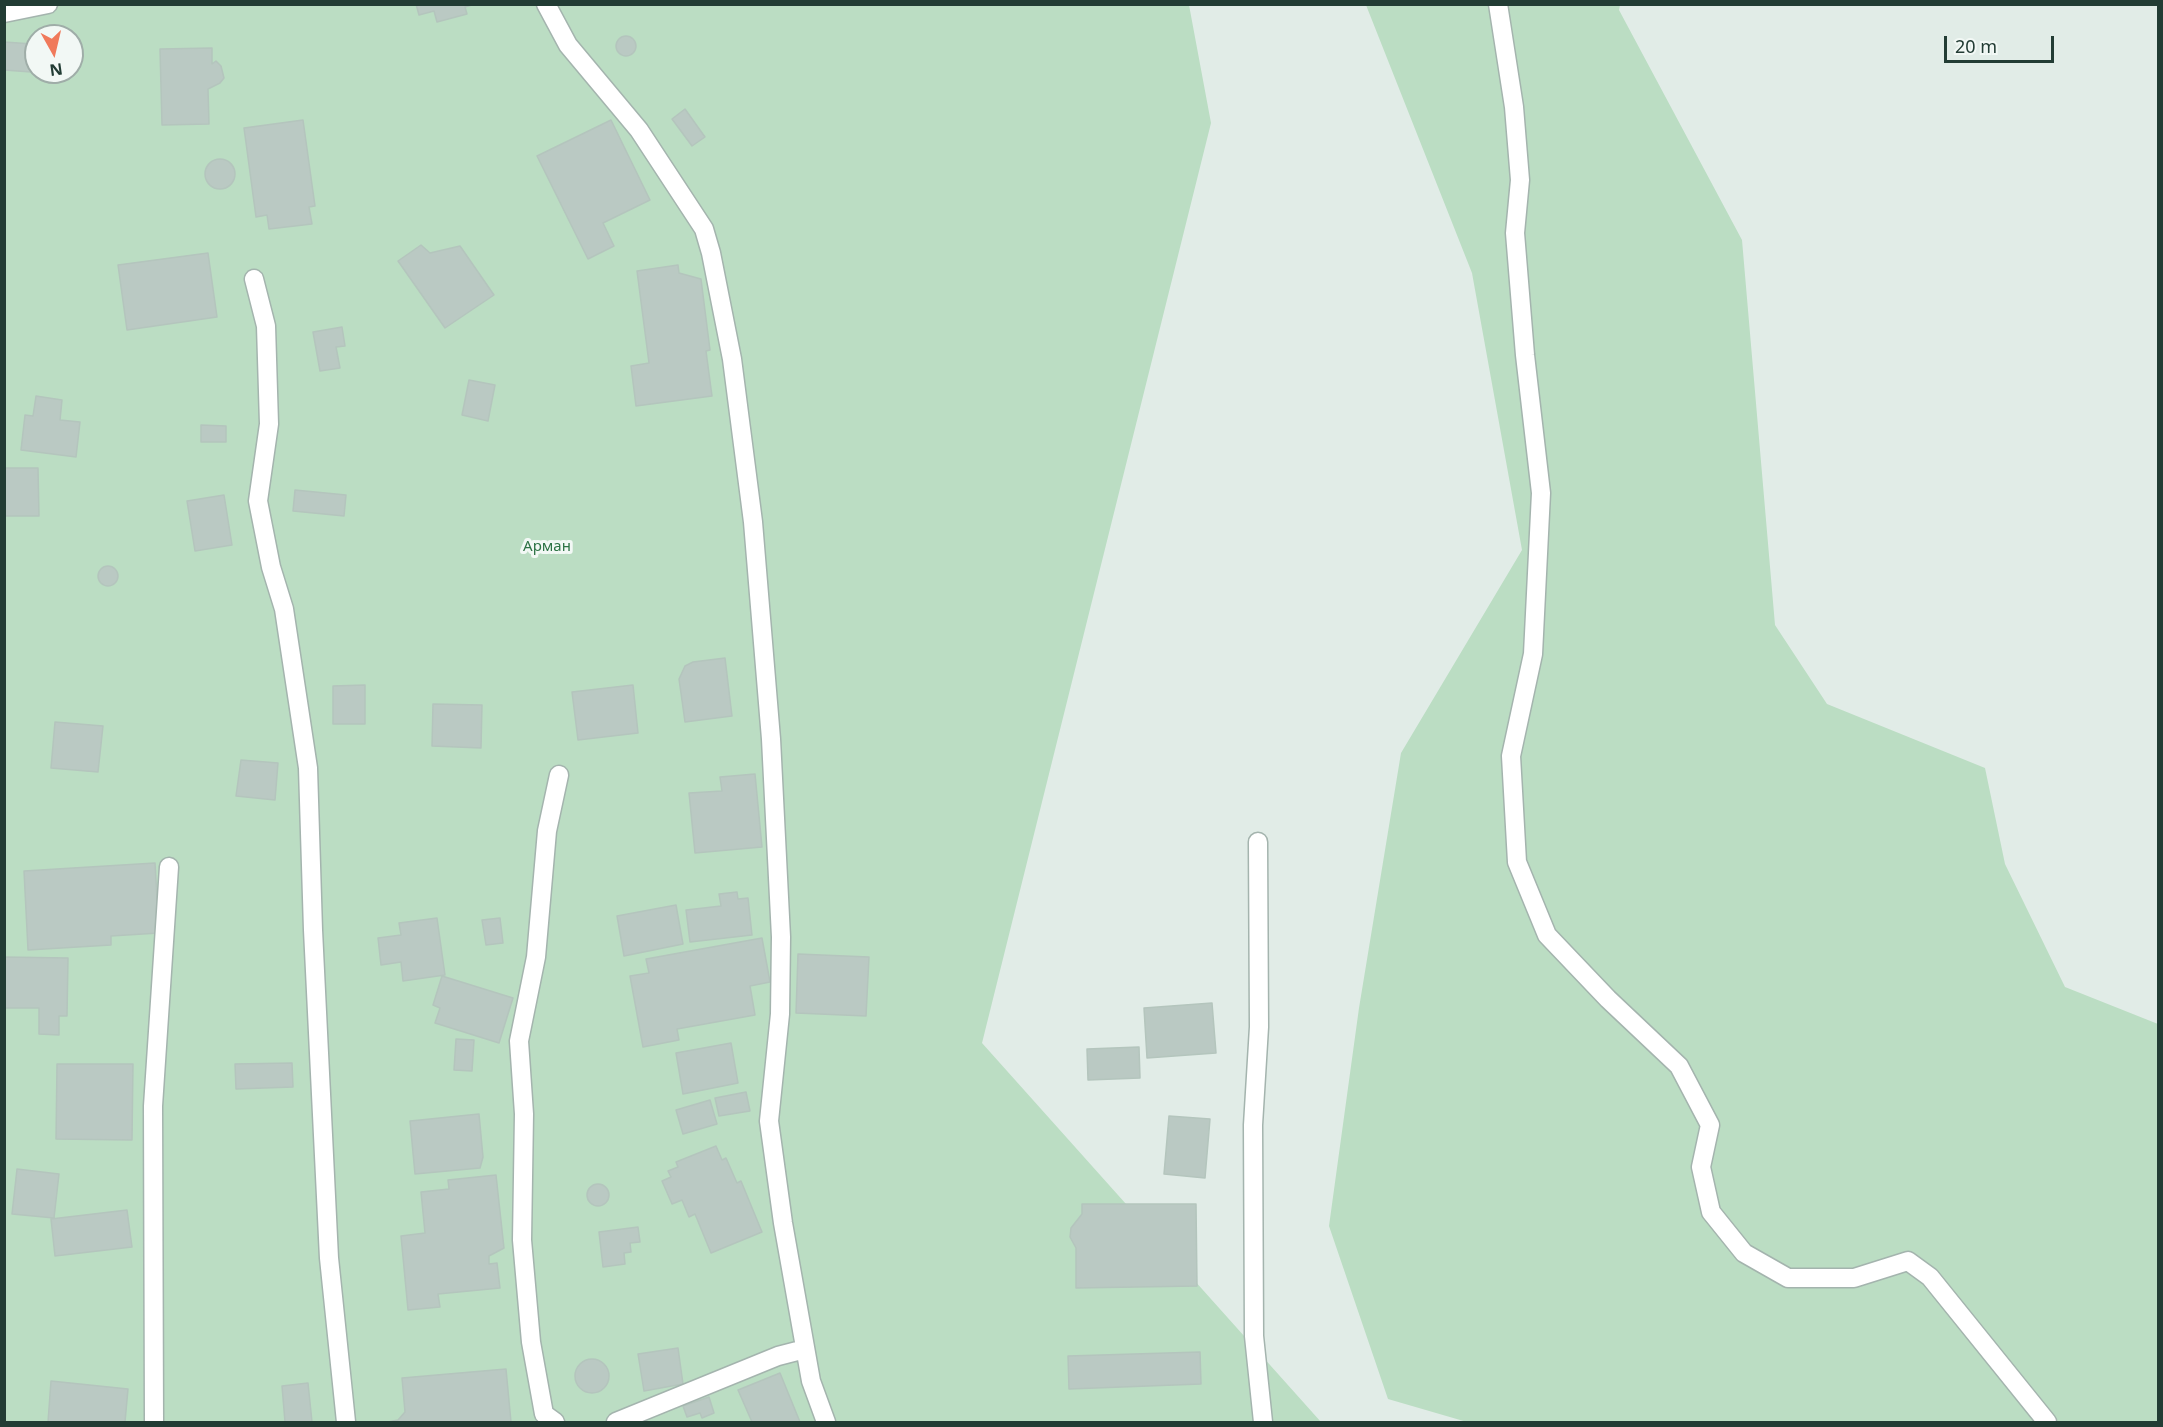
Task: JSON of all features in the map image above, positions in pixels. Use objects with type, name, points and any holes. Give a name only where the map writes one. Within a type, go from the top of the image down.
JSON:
[{"type":"street","points":[[4,13],[48,4]]},
{"type":"street","points":[[546,4],[568,45],[639,130],[704,229],[732,359],[754,533],[771,739],[780,902],[780,1014],[769,1121],[783,1223],[811,1381],[826,1422]]},
{"type":"street","points":[[1498,4],[1514,107],[1520,180],[1515,233],[1525,355],[1541,493],[1533,654],[1510,756],[1517,862],[1547,935],[1608,999],[1679,1066],[1710,1125],[1701,1167],[1711,1212],[1744,1253],[1788,1278],[1854,1278],[1908,1261],[1930,1278],[2047,1422]]},
{"type":"street","points":[[254,279],[266,326],[269,424],[258,501],[272,567],[284,609],[308,768],[329,1258],[346,1422]]},
{"type":"street","points":[[555,1422],[544,1414],[531,1342],[522,1240],[524,1114],[519,1041],[536,957],[547,831],[559,775]]},
{"type":"street","points":[[1258,842],[1259,1027],[1252,1125],[1254,1336],[1263,1422]]},
{"type":"street","points":[[154,1422],[153,1106],[169,867]]},
{"type":"street","points":[[616,1422],[778,1356],[806,1349]]},
{"type":"green space","name":"Арман","points":[[5,5],[1189,5],[1211,123],[982,1043],[1321,1422],[5,1422]]},
{"type":"green space","points":[[1366,5],[1620,5],[1619,10],[1742,240],[1775,625],[1827,704],[1985,768],[2005,864],[2065,987],[2158,1024],[2158,1422],[1467,1422],[1388,1399],[1329,1226],[1359,1008],[1401,753],[1522,550],[1472,273]]},
{"type":"building","points":[[416,4],[475,4],[465,7],[467,14],[437,22],[434,11],[419,15]]},
{"type":"building","points":[[626,36],[633,39],[636,46],[633,53],[626,56],[619,53],[616,46],[619,39]]},
{"type":"building","points":[[4,42],[24,43],[24,71],[4,70]]},
{"type":"building","points":[[212,48],[212,64],[216,61],[221,66],[224,78],[220,83],[208,89],[209,124],[162,125],[160,49]]},
{"type":"building","points":[[685,109],[705,137],[692,146],[672,119]]},
{"type":"building","points":[[303,120],[315,206],[309,207],[312,224],[269,229],[267,215],[256,217],[244,128]]},
{"type":"building","points":[[611,120],[650,200],[603,223],[614,246],[588,259],[537,156]]},
{"type":"building","points":[[220,159],[226,160],[234,168],[234,180],[226,188],[220,189],[214,188],[206,180],[205,174],[206,168],[214,160]]},
{"type":"building","points":[[421,245],[430,253],[460,246],[494,295],[445,328],[398,261]]},
{"type":"building","points":[[208,253],[217,317],[127,330],[118,265]]},
{"type":"building","points":[[678,265],[679,273],[701,279],[710,350],[706,351],[712,396],[636,406],[631,366],[649,363],[637,271]]},
{"type":"building","points":[[342,327],[345,346],[336,347],[340,368],[320,371],[313,332]]},
{"type":"building","points":[[469,380],[495,385],[488,421],[462,415]]},
{"type":"building","points":[[36,396],[62,400],[60,420],[80,422],[76,457],[21,450],[25,415],[33,416]]},
{"type":"building","points":[[201,425],[226,426],[226,442],[201,442]]},
{"type":"building","points":[[4,468],[38,468],[39,516],[4,516]]},
{"type":"building","points":[[295,490],[346,495],[344,516],[293,511]]},
{"type":"building","points":[[224,495],[232,545],[195,551],[187,501]]},
{"type":"building","points":[[108,566],[115,569],[118,576],[115,583],[108,586],[101,583],[98,576],[101,569]]},
{"type":"building","points":[[725,658],[732,716],[685,722],[679,679],[685,666],[693,662]]},
{"type":"building","points":[[365,685],[365,724],[333,724],[333,686]]},
{"type":"building","points":[[633,685],[638,733],[578,740],[572,692]]},
{"type":"building","points":[[433,704],[482,705],[481,748],[432,746]]},
{"type":"building","points":[[55,722],[103,726],[98,772],[51,768]]},
{"type":"building","points":[[241,760],[278,763],[275,800],[236,796]]},
{"type":"building","points":[[755,774],[762,847],[695,853],[689,793],[722,791],[720,777]]},
{"type":"building","points":[[155,863],[159,933],[111,936],[111,945],[28,950],[24,871]]},
{"type":"building","points":[[737,892],[738,899],[748,898],[752,935],[690,942],[686,910],[721,906],[719,894]]},
{"type":"building","points":[[676,905],[683,944],[624,956],[617,916]]},
{"type":"building","points":[[437,918],[445,975],[403,981],[401,962],[381,965],[378,938],[401,935],[399,923]]},
{"type":"building","points":[[500,918],[503,943],[486,945],[482,920]]},
{"type":"building","points":[[762,938],[770,982],[750,986],[755,1015],[677,1029],[679,1040],[643,1047],[630,976],[649,973],[646,959]]},
{"type":"building","points":[[798,954],[869,957],[866,1016],[796,1013]]},
{"type":"building","points":[[4,957],[68,958],[67,1016],[59,1016],[59,1035],[39,1034],[39,1008],[4,1008]]},
{"type":"building","points":[[442,976],[513,998],[499,1043],[435,1023],[440,1008],[433,1005]]},
{"type":"building","points":[[1212,1003],[1216,1053],[1147,1058],[1144,1008]]},
{"type":"building","points":[[456,1039],[474,1040],[472,1071],[454,1070]]},
{"type":"building","points":[[731,1043],[738,1083],[683,1094],[676,1053]]},
{"type":"building","points":[[1139,1047],[1140,1078],[1088,1080],[1087,1049]]},
{"type":"building","points":[[292,1063],[293,1087],[236,1089],[235,1064]]},
{"type":"building","points":[[57,1064],[133,1064],[132,1140],[56,1139]]},
{"type":"building","points":[[746,1092],[750,1111],[719,1116],[715,1098]]},
{"type":"building","points":[[710,1100],[717,1124],[683,1134],[676,1110]]},
{"type":"building","points":[[479,1114],[483,1157],[480,1168],[415,1174],[410,1121]]},
{"type":"building","points":[[1169,1116],[1210,1119],[1205,1178],[1164,1174]]},
{"type":"building","points":[[716,1146],[722,1160],[726,1158],[737,1183],[741,1181],[762,1232],[711,1253],[695,1214],[689,1217],[682,1200],[672,1204],[662,1181],[671,1177],[668,1171],[678,1167],[676,1162]]},
{"type":"building","points":[[17,1169],[59,1174],[54,1218],[12,1214]]},
{"type":"building","points":[[496,1175],[504,1248],[489,1256],[489,1264],[497,1263],[500,1288],[438,1294],[440,1307],[408,1310],[401,1236],[425,1233],[421,1192],[449,1189],[448,1180]]},
{"type":"building","points":[[598,1184],[606,1187],[609,1195],[606,1203],[598,1206],[590,1203],[587,1195],[590,1187]]},
{"type":"building","points":[[1082,1204],[1196,1204],[1197,1286],[1076,1288],[1076,1248],[1070,1237],[1071,1228],[1082,1214]]},
{"type":"building","points":[[127,1210],[132,1247],[55,1256],[51,1219]]},
{"type":"building","points":[[638,1227],[640,1242],[630,1243],[631,1252],[624,1253],[625,1264],[603,1267],[599,1232]]},
{"type":"building","points":[[678,1348],[683,1384],[644,1391],[638,1354]]},
{"type":"building","points":[[1200,1352],[1201,1384],[1069,1389],[1068,1356]]},
{"type":"building","points":[[592,1359],[604,1364],[609,1376],[604,1388],[592,1393],[580,1388],[575,1376],[580,1364]]},
{"type":"building","points":[[506,1369],[511,1422],[388,1422],[398,1420],[405,1412],[402,1378]]},
{"type":"building","points":[[780,1373],[800,1422],[752,1422],[738,1390]]},
{"type":"building","points":[[51,1381],[128,1389],[125,1422],[48,1422]]},
{"type":"building","points":[[308,1383],[312,1422],[285,1422],[282,1386]]},
{"type":"building","points":[[709,1397],[714,1413],[702,1418],[700,1413],[687,1417],[683,1406]]}]
